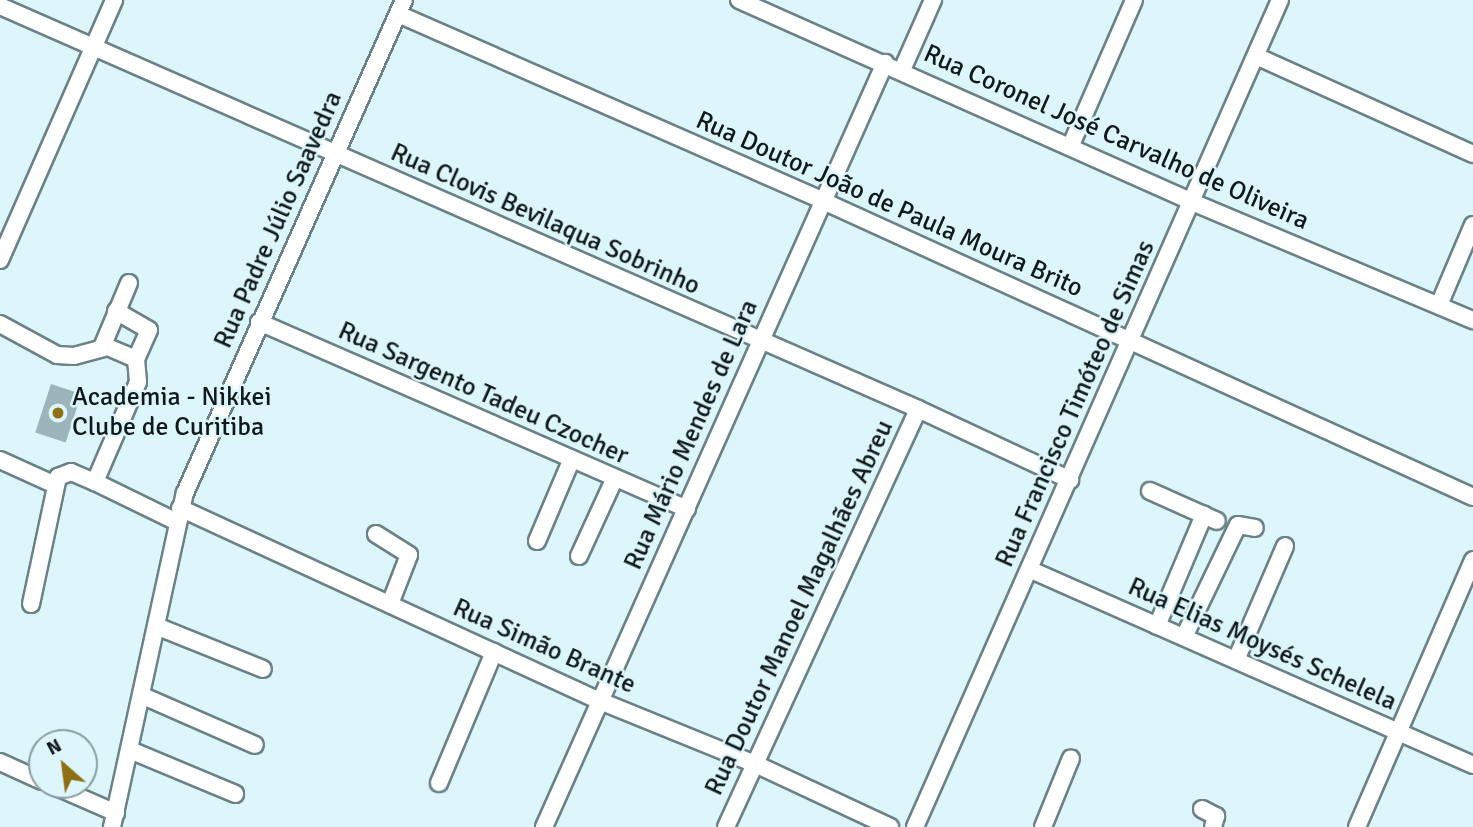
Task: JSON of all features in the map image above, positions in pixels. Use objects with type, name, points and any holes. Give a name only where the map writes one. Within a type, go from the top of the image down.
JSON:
[{"type":"street","points":[[0,260],[114,0]]},
{"type":"street","name":"Rua Coronel José Carvalho de Oliveira","points":[[739,0],[1071,145],[1192,202],[1473,320]]},
{"type":"street","points":[[902,70],[933,0]]},
{"type":"street","points":[[1071,145],[1134,0]]},
{"type":"street","name":"Rua Francisco Timóteo de Simas","points":[[915,827],[1031,570],[1278,1]]},
{"type":"street","name":"Rua Clovis Bevilaqua Sobrinho","points":[[0,6],[761,342],[918,408],[1070,480]]},
{"type":"street","name":"Rua Padre Júlio Saavedra","points":[[115,823],[178,515],[259,322],[401,7]]},
{"type":"street","name":"Rua Doutor João de Paula Moura Brito","points":[[401,7],[1473,497]]},
{"type":"street","points":[[1256,56],[1473,154]]},
{"type":"street","name":"Rua Mário Mendes de Lara","points":[[544,827],[885,63]]},
{"type":"street","points":[[1439,305],[1473,225]]},
{"type":"street","points":[[103,348],[129,283]]},
{"type":"street","points":[[95,482],[138,382],[136,359],[148,327],[116,312]]},
{"type":"street","name":"Rua Sargento Tadeu Czocher","points":[[259,322],[614,480],[687,509]]},
{"type":"street","points":[[0,324],[57,355],[74,356],[103,348],[136,359]]},
{"type":"street","name":"Rua Doutor Manoel Magalhães Abreu","points":[[726,827],[918,408]]},
{"type":"street","points":[[0,460],[55,485],[50,528],[31,604]]},
{"type":"street","points":[[537,541],[571,461]]},
{"type":"street","name":"Rua Simão Brante","points":[[55,485],[58,477],[71,472],[178,515],[390,604],[600,701],[755,764],[890,827]]},
{"type":"street","points":[[579,556],[614,480]]},
{"type":"street","points":[[1150,491],[1211,518],[1157,626]]},
{"type":"street","points":[[1184,637],[1238,524],[1255,528]]},
{"type":"street","points":[[376,534],[409,555],[390,604]]},
{"type":"street","points":[[1236,660],[1285,546]]},
{"type":"street","points":[[1357,827],[1473,560]]},
{"type":"street","name":"Rua Elias Moysés Schelela","points":[[1031,570],[1473,765]]},
{"type":"street","points":[[156,626],[263,669]]},
{"type":"street","points":[[439,783],[494,652]]},
{"type":"street","points":[[143,696],[255,745]]},
{"type":"street","points":[[130,750],[234,794]]},
{"type":"street","points":[[1043,827],[1071,758]]},
{"type":"street","points":[[0,762],[28,775]]},
{"type":"street","points":[[75,799],[115,823]]},
{"type":"street","points":[[1202,809],[1216,816],[1213,827]]},
{"type":"building","name":"Academia - Nikkei Clube de Curitiba","points":[[51,384],[81,394],[66,442],[35,433]]},
{"type":"place","name":"Academia - Nikkei Clube de Curitiba","points":[[58,413]]}]
